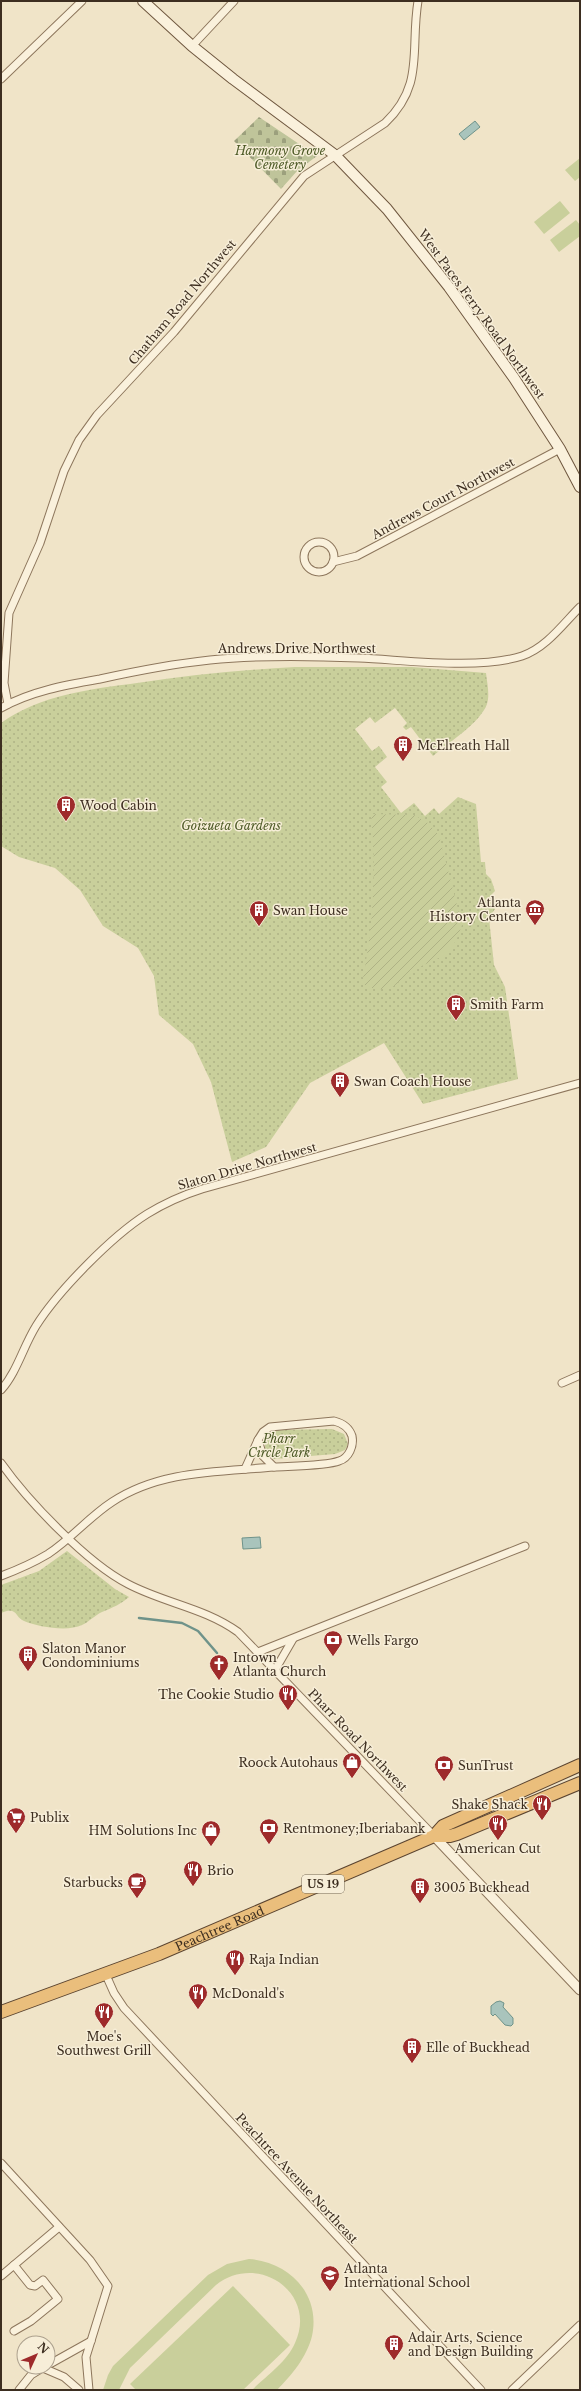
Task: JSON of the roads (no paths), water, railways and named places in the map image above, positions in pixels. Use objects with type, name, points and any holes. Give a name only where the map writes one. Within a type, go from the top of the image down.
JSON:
[{"type":"highway","name":"US 19","points":[[434,1836],[443,1826],[580,1765]]},
{"type":"highway","name":"US 19","points":[[434,1836],[450,1836],[457,1834],[580,1783]]},
{"type":"highway","name":"Peachtree Road","points":[[1,2012],[106,1975],[434,1836]]},
{"type":"main road","name":"West Paces Ferry Road Northwest","points":[[143,1],[192,46],[233,79],[335,155],[387,209],[449,287],[514,378],[560,449],[580,487]]},
{"type":"street","points":[[1,79],[82,1]]},
{"type":"street","points":[[192,46],[234,1]]},
{"type":"street","name":"Chatham Road Northwest","points":[[8,704],[4,683],[9,613],[40,543],[64,471],[79,440],[97,415],[174,332],[288,193],[304,176],[385,123],[405,100],[414,74],[418,1]]},
{"type":"street","name":"Andrews Court Northwest","points":[[334,562],[332,550],[323,543],[312,544],[305,553],[306,565],[315,572],[326,571],[334,562],[357,556],[560,449]]},
{"type":"street","name":"Andrews Drive Northwest","points":[[1,708],[33,694],[64,686],[144,670],[212,660],[314,657],[467,663],[506,661],[525,655],[540,646],[580,607]]},
{"type":"street","name":"Slaton Drive Northwest","points":[[1,1390],[13,1373],[36,1327],[60,1294],[127,1230],[165,1204],[202,1189],[580,1083]]},
{"type":"street","points":[[562,1383],[580,1376]]},
{"type":"street","points":[[1,1576],[26,1566],[48,1554],[112,1502],[148,1483],[185,1474],[274,1467],[339,1461],[351,1451],[351,1435],[345,1426],[334,1421],[270,1427],[263,1432],[258,1440],[245,1469]]},
{"type":"street","points":[[258,1440],[263,1456],[274,1467]]},
{"type":"street","name":"Pharr Road Northwest","points":[[1,1463],[31,1500],[69,1538],[98,1564],[127,1584],[157,1598],[214,1617],[238,1632],[434,1836]]},
{"type":"street","points":[[258,1652],[525,1546]]},
{"type":"street","points":[[276,1670],[293,1639]]},
{"type":"street","points":[[434,1836],[580,1990]]},
{"type":"street","name":"Peachtree Avenue Northeast","points":[[106,1975],[114,1993],[124,2008],[481,2390]]},
{"type":"street","points":[[1,2163],[104,2277],[108,2286],[86,2357],[85,2367],[89,2390]]},
{"type":"street","points":[[1,2276],[60,2227]]},
{"type":"street","points":[[14,2265],[30,2285],[35,2286],[43,2280],[58,2299],[31,2321],[14,2331]]},
{"type":"street","points":[[512,2390],[580,2325]]},
{"type":"street","points":[[56,2361],[91,2341]]},
{"type":"street","points":[[56,2373],[64,2377],[79,2390]]},
{"type":"street","points":[[19,2390],[31,2375]]},
{"type":"water","points":[[475,121],[480,127],[464,140],[459,134]]},
{"type":"water","points":[[260,1537],[261,1548],[243,1549],[242,1538]]},
{"type":"water","points":[[500,2001],[504,2003],[503,2007],[513,2018],[513,2024],[511,2026],[505,2025],[495,2014],[493,2016],[491,2014],[491,2006]]},
{"type":"waterway","points":[[139,1618],[182,1623],[198,1631],[217,1653]]},
{"type":"place","name":"McElreath Hall","points":[[403,762]]},
{"type":"place","name":"Wood Cabin","points":[[66,822]]},
{"type":"place","name":"Atlanta History Center","points":[[535,926]]},
{"type":"place","name":"Swan House","points":[[259,927]]},
{"type":"place","name":"Smith Farm","points":[[456,1021]]},
{"type":"place","name":"Swan Coach House","points":[[340,1098]]},
{"type":"place","name":"Wells Fargo","points":[[333,1657]]},
{"type":"place","name":"Slaton Manor Condominiums","points":[[28,1672]]},
{"type":"place","name":"Intown Atlanta Church","points":[[219,1681]]},
{"type":"place","name":"The Cookie Studio","points":[[288,1711]]},
{"type":"place","name":"Roock Autohaus","points":[[352,1779]]},
{"type":"place","name":"SunTrust","points":[[444,1782]]},
{"type":"place","name":"Shake Shack","points":[[542,1821]]},
{"type":"place","name":"Publix","points":[[16,1834]]},
{"type":"place","name":"American Cut","points":[[498,1841]]},
{"type":"place","name":"Rentmoney;Iberiabank","points":[[269,1845]]},
{"type":"place","name":"HM Solutions Inc","points":[[211,1847]]},
{"type":"place","name":"Brio","points":[[193,1887]]},
{"type":"place","name":"Starbucks","points":[[137,1899]]},
{"type":"place","name":"3005 Buckhead","points":[[420,1904]]},
{"type":"place","name":"Raja Indian","points":[[235,1976]]},
{"type":"place","name":"McDonald's","points":[[198,2010]]},
{"type":"place","name":"Moe's Southwest Grill","points":[[104,2029]]},
{"type":"place","name":"Elle of Buckhead","points":[[412,2064]]},
{"type":"place","name":"Atlanta International School","points":[[330,2292]]},
{"type":"place","name":"Adair Arts, Science and Design Building","points":[[394,2361]]},
{"type":"park label","name":"Harmony Grove Cemetery","points":[[280,157]]},
{"type":"park label","name":"Goizueta Gardens","points":[[231,825]]},
{"type":"park label","name":"Pharr Circle Park","points":[[279,1445]]}]
